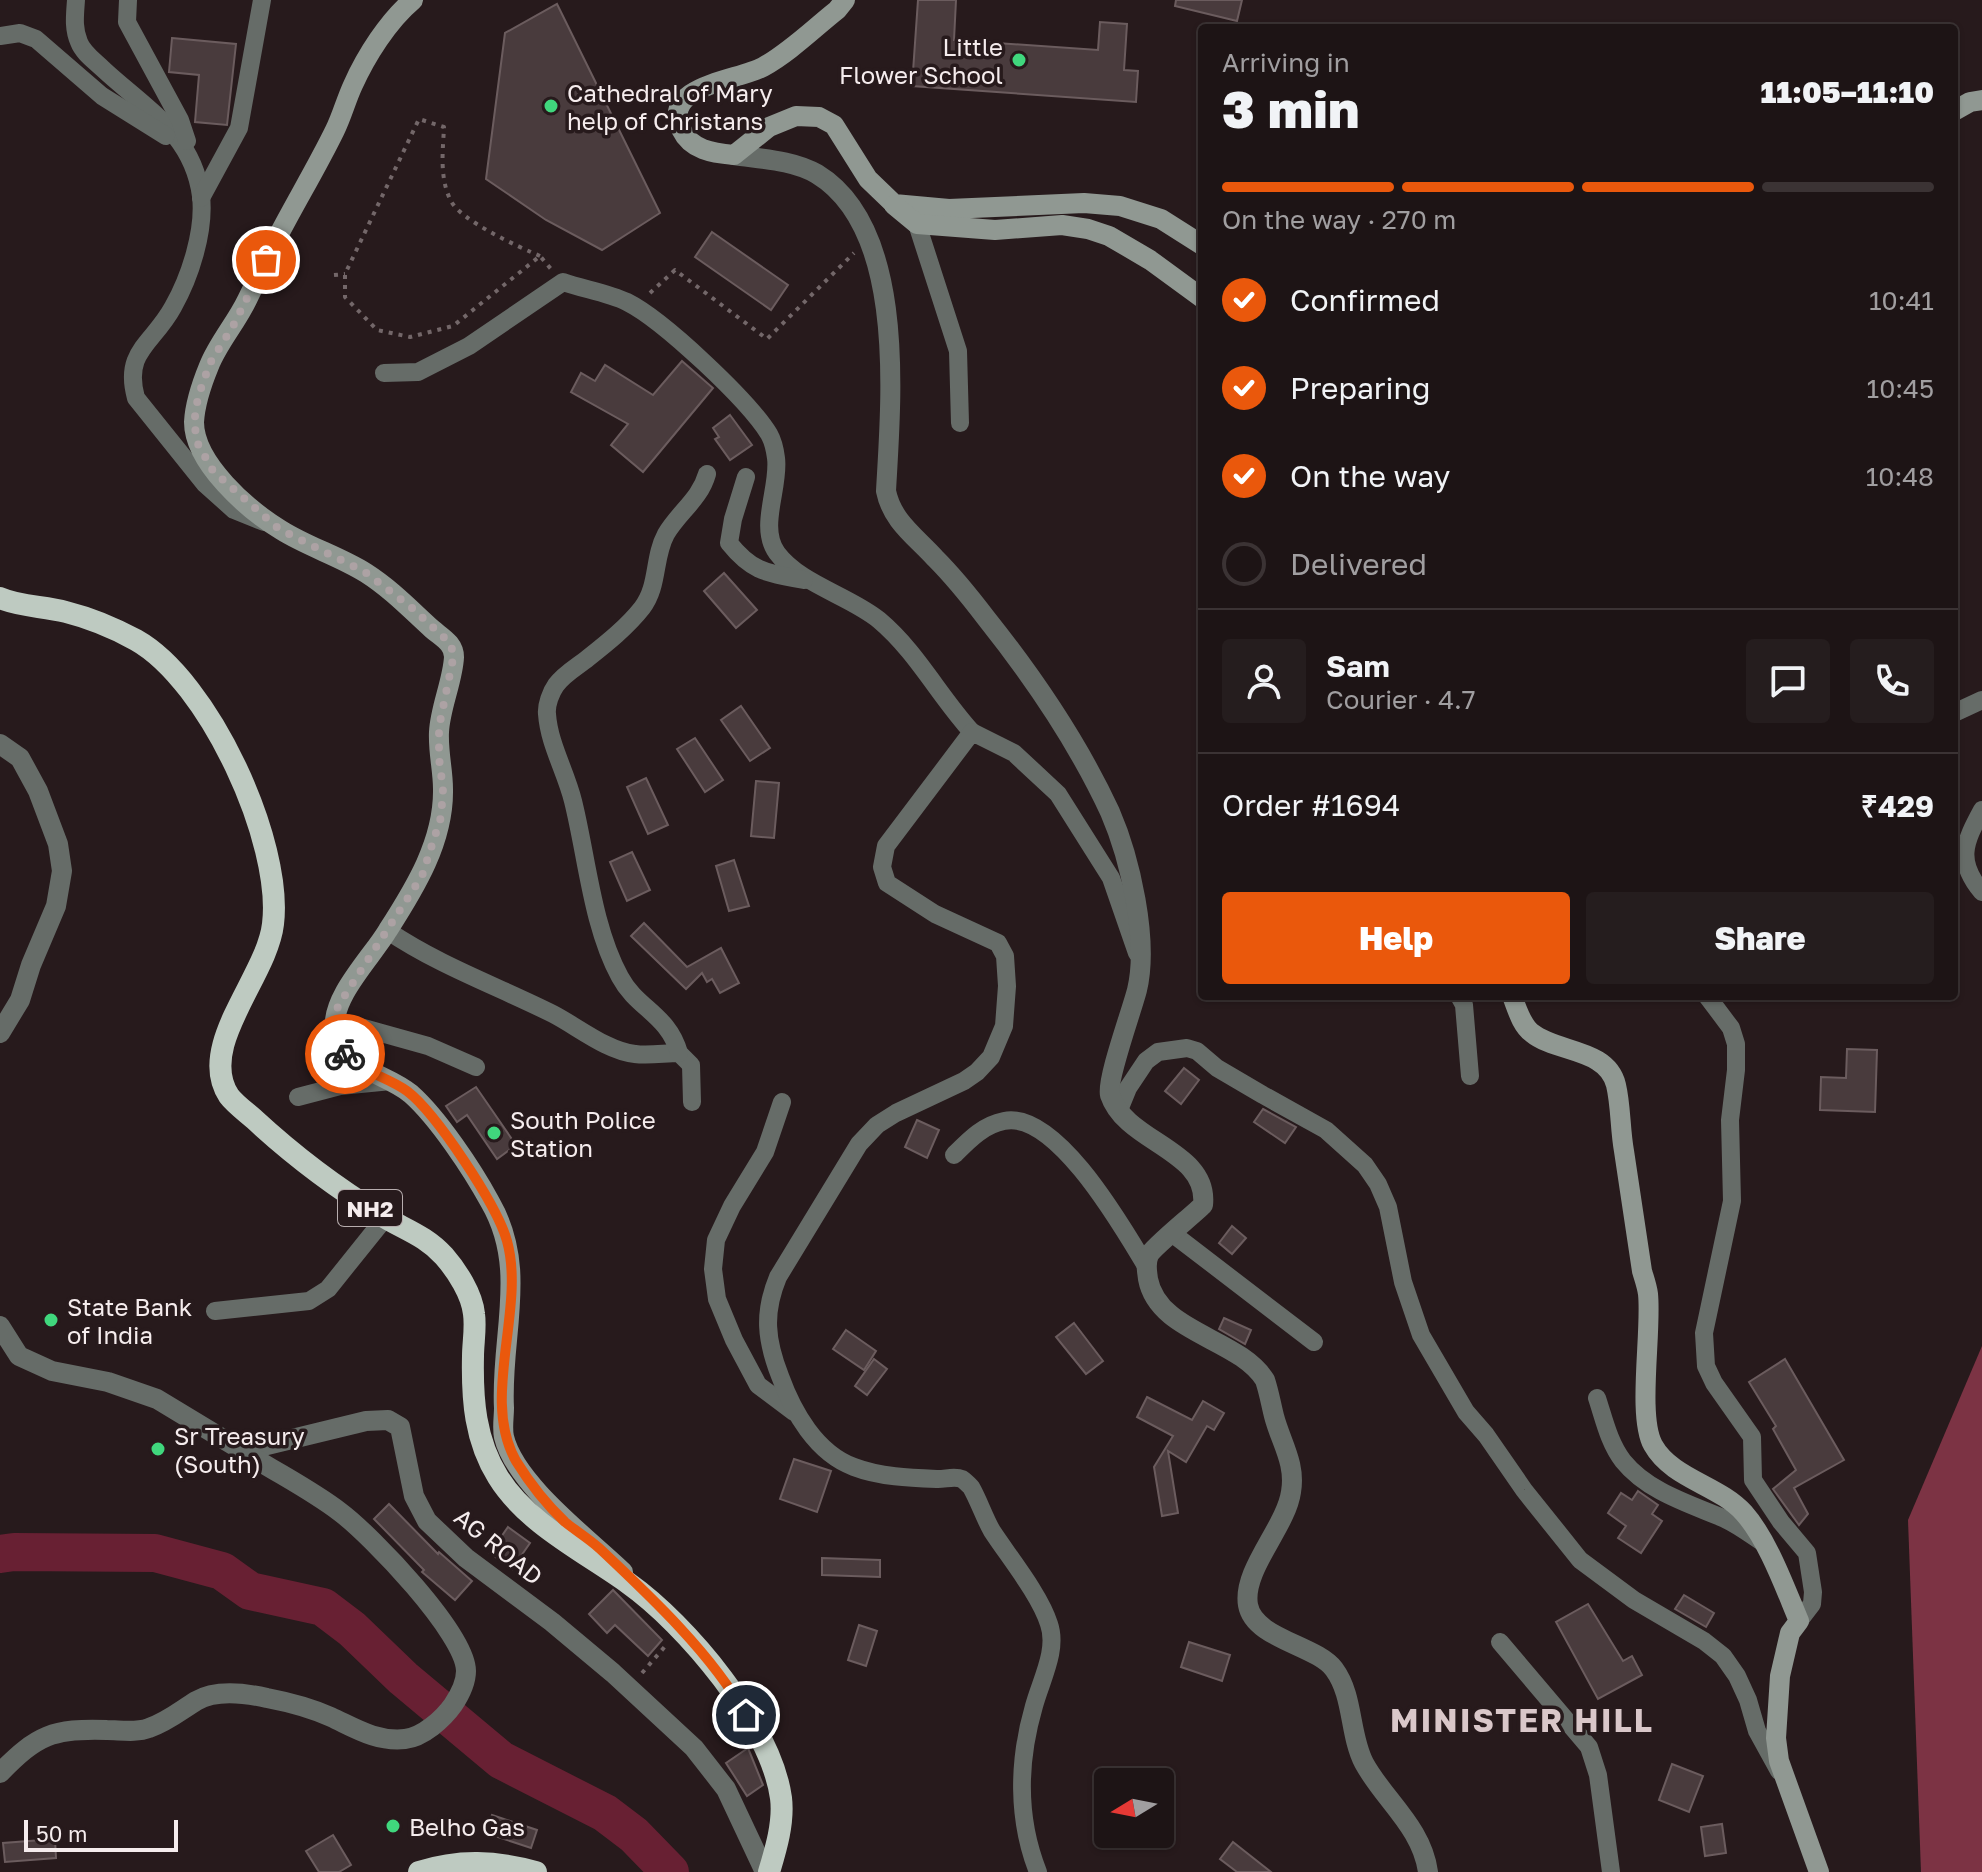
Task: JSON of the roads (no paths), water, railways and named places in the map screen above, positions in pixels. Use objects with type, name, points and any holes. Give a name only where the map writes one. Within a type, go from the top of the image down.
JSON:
[{"type":"highway","name":"NH2","points":[[0,598],[66,612],[138,641],[172,667],[194,695],[226,749],[256,816],[274,885],[273,928],[221,1046],[219,1071],[230,1097],[289,1152],[385,1218],[412,1229],[442,1253],[463,1282],[474,1312],[473,1408],[482,1447],[500,1481],[529,1512],[632,1585],[676,1624],[736,1696],[768,1753],[781,1799],[777,1847],[767,1872]]},
{"type":"highway","points":[[419,1872],[441,1865],[474,1861],[501,1863],[536,1872]]},
{"type":"main road","points":[[413,0],[402,9],[354,82],[336,127],[240,313],[210,363],[198,397],[194,423],[198,444],[213,471],[275,526],[365,572],[411,607],[449,642],[454,654],[439,727],[443,789],[441,817],[422,876],[338,1006],[335,1020],[339,1046],[348,1058],[410,1094],[437,1122],[492,1203],[507,1241],[512,1282],[503,1396],[504,1438],[534,1487],[564,1521],[596,1545],[676,1624]]},
{"type":"main road","points":[[845,0],[837,10],[763,67],[696,90],[679,105],[677,117],[682,132],[696,148],[734,155],[769,127],[796,116],[819,117],[834,125],[868,179],[917,224],[995,230],[1062,225],[1088,229],[1109,236],[1150,260],[1198,295]]},
{"type":"main road","points":[[1958,109],[1982,100]]},
{"type":"main road","points":[[894,204],[949,209],[1069,203],[1120,206],[1161,219],[1198,242]]},
{"type":"main road","points":[[1514,1000],[1530,1032],[1546,1042],[1593,1058],[1608,1069],[1616,1081],[1620,1128],[1648,1294],[1646,1409],[1650,1438],[1666,1460],[1744,1514],[1762,1542],[1799,1621],[1790,1633],[1780,1676],[1777,1749],[1819,1872]]},
{"type":"street","points":[[76,0],[74,24],[79,44],[111,77],[171,129],[190,156]]},
{"type":"street","points":[[128,0],[127,22],[180,120],[201,198],[196,253],[173,307],[133,364],[131,380],[136,398],[205,484],[234,510],[275,526]]},
{"type":"street","points":[[201,198],[239,128],[262,0]]},
{"type":"street","points":[[0,36],[20,33],[36,39],[102,96],[161,131],[190,156]]},
{"type":"street","points":[[734,155],[779,161],[816,174],[847,199],[870,237],[879,269],[891,376],[886,491],[889,506],[989,620],[1084,761],[1111,815],[1127,864],[1139,917],[1139,959],[1138,987],[1110,1076],[1110,1094],[1119,1110],[1134,1125],[1185,1162],[1202,1183],[1203,1205],[1149,1253],[1146,1266]]},
{"type":"street","points":[[917,224],[958,351],[960,423]]},
{"type":"street","points":[[384,373],[418,372],[469,346],[563,282],[626,301],[658,322],[749,408],[771,437],[776,460],[770,532],[776,551],[790,567],[877,619],[917,660],[972,732],[1014,753],[1058,794],[1111,878],[1139,959]]},
{"type":"street","points":[[692,1102],[691,1065],[679,1053],[675,1038],[662,1020],[641,1004],[622,981],[609,955],[573,801],[548,727],[546,709],[553,688],[568,672],[610,639],[642,608],[653,591],[658,554],[667,533],[703,490],[707,474]]},
{"type":"street","points":[[746,477],[729,543],[754,568],[818,583]]},
{"type":"street","points":[[1958,711],[1982,700]]},
{"type":"street","points":[[972,732],[886,846],[882,867],[887,883],[935,914],[998,943],[1005,956],[1007,986],[1004,1026],[991,1057],[977,1072],[896,1113],[877,1125],[859,1144],[778,1277],[768,1300],[767,1325],[774,1361],[808,1432],[829,1452],[852,1467],[897,1476],[960,1478],[970,1485],[990,1527],[1050,1625],[1050,1655],[1033,1707],[1024,1751],[1021,1792],[1030,1851],[1038,1872]]},
{"type":"street","points":[[0,744],[20,758],[38,791],[58,844],[62,871],[56,906],[20,1000],[0,1033]]},
{"type":"street","points":[[1982,810],[1965,847],[1969,875],[1982,892]]},
{"type":"street","points":[[388,931],[444,965],[519,997],[614,1047],[635,1054],[679,1053]]},
{"type":"street","points":[[1461,1000],[1470,1076]]},
{"type":"street","points":[[1710,1000],[1731,1028],[1736,1044],[1736,1070],[1730,1120],[1732,1201],[1704,1333],[1706,1366],[1714,1383],[1752,1437],[1753,1480],[1781,1522],[1807,1553],[1812,1604],[1799,1621]]},
{"type":"street","points":[[335,1020],[362,1030],[392,1034],[476,1067]]},
{"type":"street","points":[[1119,1110],[1128,1088],[1146,1061],[1158,1052],[1187,1048],[1197,1051],[1251,1089],[1326,1130],[1365,1165],[1388,1207],[1403,1282],[1421,1335],[1466,1412],[1580,1560],[1634,1600],[1704,1641],[1723,1656],[1737,1676],[1757,1731],[1788,1786]]},
{"type":"street","points":[[298,1097],[340,1086],[391,1081]]},
{"type":"street","points":[[782,1102],[765,1152],[732,1206],[716,1240],[713,1269],[717,1299],[758,1385],[797,1413]]},
{"type":"street","points":[[954,1155],[978,1132],[1006,1120],[1030,1122],[1068,1155],[1106,1200],[1146,1266],[1152,1294],[1166,1310],[1260,1371],[1290,1456],[1293,1474],[1291,1496],[1252,1579],[1248,1605],[1253,1617],[1263,1627],[1334,1668],[1343,1688],[1364,1763],[1405,1818],[1426,1857],[1428,1872]]},
{"type":"street","points":[[215,1311],[309,1301],[328,1289],[385,1218]]},
{"type":"street","points":[[1173,1234],[1314,1342]]},
{"type":"street","points":[[0,1326],[19,1356],[52,1371],[108,1382],[157,1399],[341,1512],[426,1598],[447,1626],[464,1659],[466,1672],[452,1706],[428,1729],[409,1739],[382,1739],[329,1716],[279,1701],[214,1694],[197,1700],[182,1712],[146,1730],[86,1729],[47,1735],[20,1753],[0,1773]]},
{"type":"street","points":[[1597,1398],[1610,1438],[1623,1461],[1646,1481],[1685,1504],[1727,1520],[1762,1542]]},
{"type":"street","name":"AG ROAD","points":[[243,1451],[366,1421],[388,1420],[400,1427],[414,1496],[427,1521],[466,1558],[552,1622],[694,1748],[726,1789],[767,1872]]},
{"type":"street","points":[[1500,1642],[1589,1747],[1600,1787],[1611,1872]]},
{"type":"waterway","points":[[0,1554],[155,1553],[222,1571],[250,1591],[323,1607],[501,1760],[605,1813],[634,1835],[670,1872]]},
{"type":"place","name":"Little Flower School","points":[[1019,60]]},
{"type":"place","name":"Cathedral of Mary help of Christans","points":[[551,106]]},
{"type":"place","name":"South Police Station","points":[[494,1133]]},
{"type":"place","name":"State Bank of India","points":[[51,1320]]},
{"type":"place","name":"Sr Treasury (South)","points":[[158,1449]]},
{"type":"place","name":"Belho Gas","points":[[393,1826]]},
{"type":"district","name":"MINISTER HILL","points":[[1522,1720]]}]
